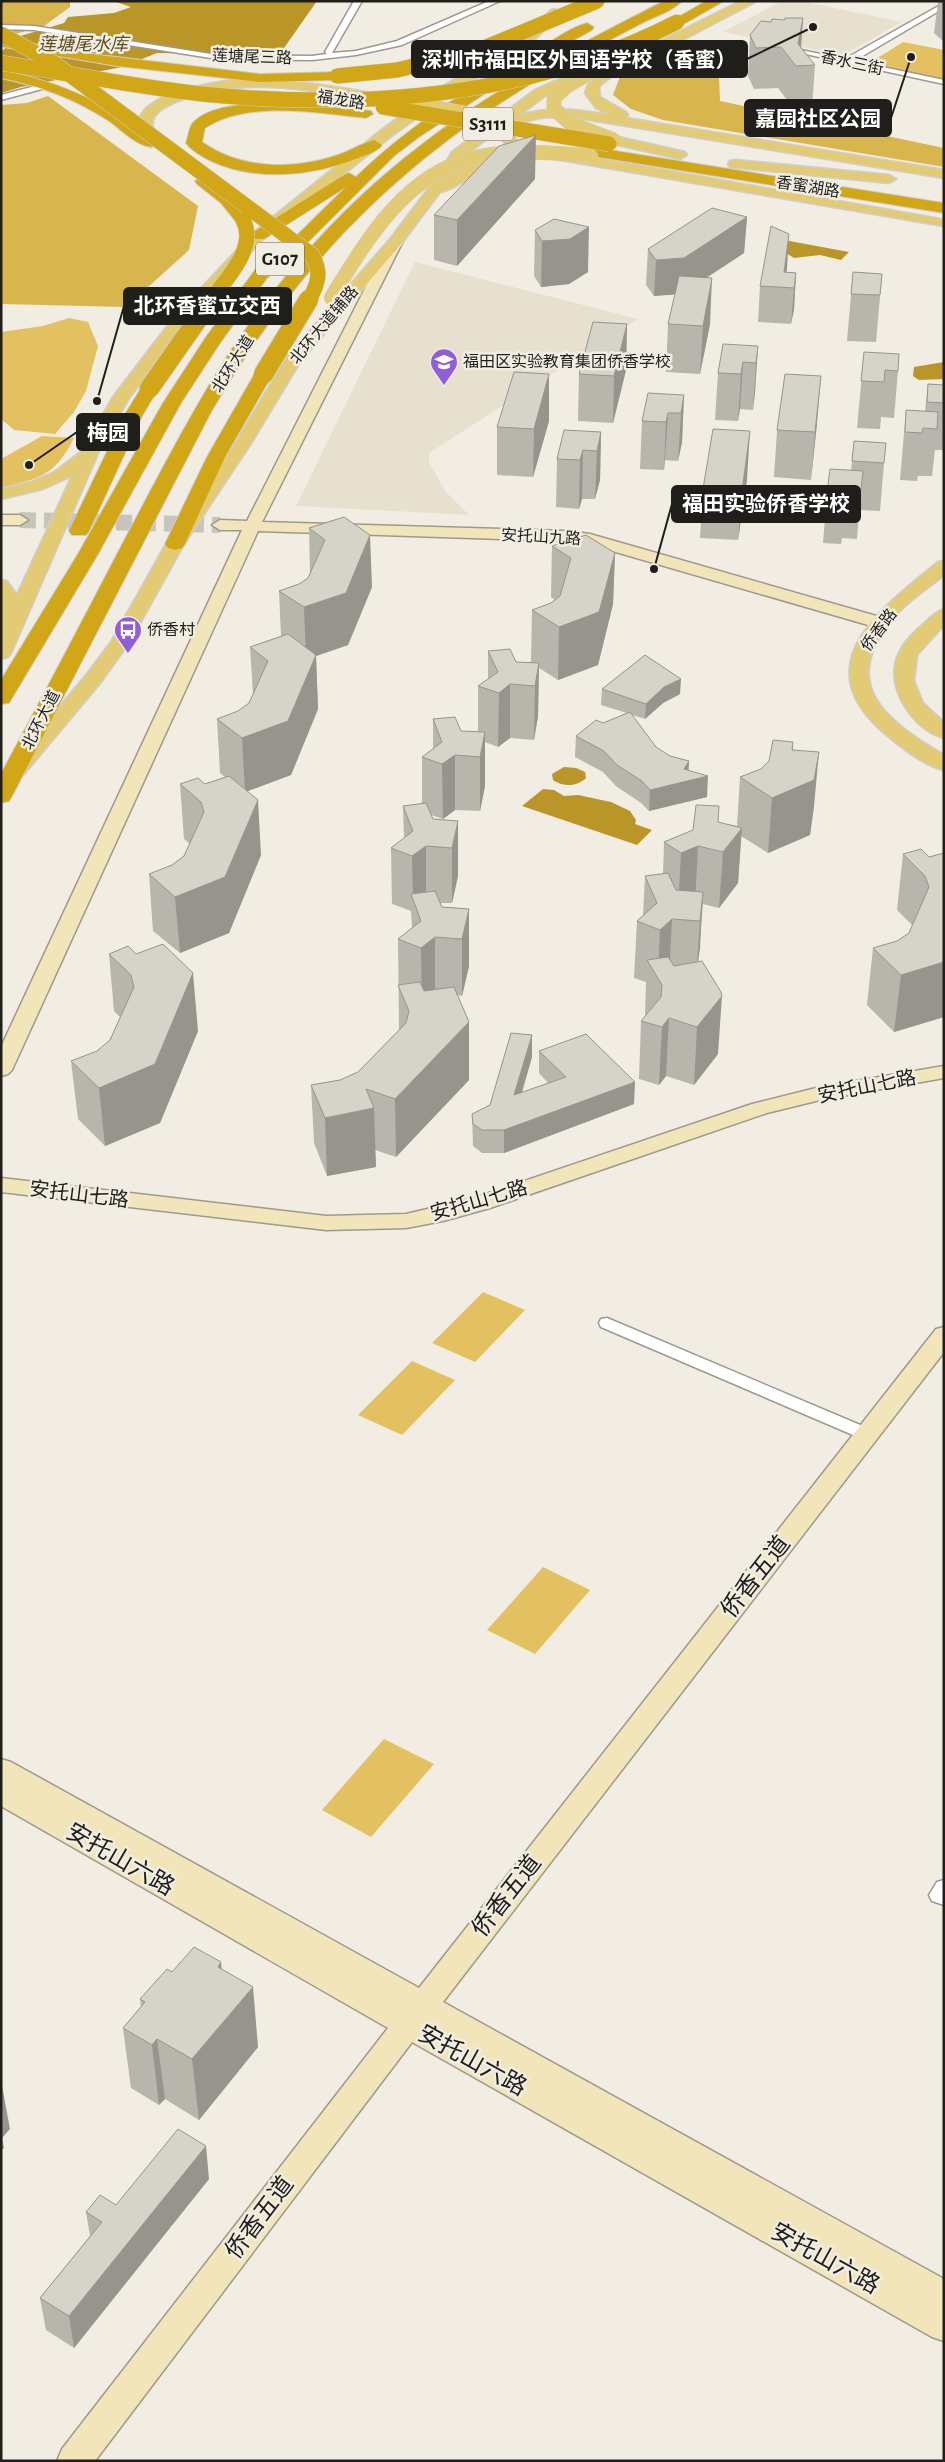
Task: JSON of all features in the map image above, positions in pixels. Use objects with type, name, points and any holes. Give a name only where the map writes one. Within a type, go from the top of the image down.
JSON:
[{"type":"highway","points":[[1,43],[178,70],[260,78],[337,76],[397,70],[477,51],[597,1]]},
{"type":"highway","name":"北环大道","points":[[620,11],[641,10],[675,1]]},
{"type":"highway","points":[[1,63],[151,88],[203,94],[295,98],[396,95],[477,87],[556,70],[607,55],[678,22],[717,1]]},
{"type":"highway","name":"北环大道","points":[[6,786],[190,434],[251,334],[276,300],[323,244],[357,210],[389,179],[430,146],[496,101],[641,10]]},
{"type":"highway","points":[[540,94],[632,32],[641,10]]},
{"type":"highway","name":"北环大道","points":[[1,698],[39,632],[88,554],[172,403],[236,306],[261,274],[291,250],[382,149],[514,68],[603,19]]},
{"type":"highway","points":[[1,34],[54,63],[312,255],[318,267],[320,277],[317,286],[216,457],[175,544]]},
{"type":"highway","name":"福龙路","points":[[1,53],[256,94],[366,109],[603,152],[676,160]]},
{"type":"highway","name":"福龙路","points":[[178,70],[210,78],[291,91],[366,109]]},
{"type":"highway","points":[[1,74],[40,83],[90,102],[151,143],[227,200],[248,228],[248,237],[240,258],[149,389],[133,416],[96,498],[73,543],[39,632]]},
{"type":"highway","points":[[366,109],[283,107],[227,112],[212,117],[197,128],[194,143],[208,155],[218,159],[271,168],[312,166],[382,149]]},
{"type":"highway","name":"香蜜湖路","points":[[676,160],[735,164],[944,196]]},
{"type":"highway","name":"香蜜湖路","points":[[676,160],[942,218]]},
{"type":"main road","points":[[1,653],[11,627],[50,548],[91,451],[121,397],[140,369],[181,319],[258,236],[311,192],[382,149],[389,131],[447,90],[526,41],[556,13],[580,1]]},
{"type":"main road","name":"北环大道辅路","points":[[6,786],[94,678],[120,642],[175,544],[242,445],[293,360],[396,241],[446,174],[457,155],[540,94],[581,74],[643,55],[751,1]]},
{"type":"main road","points":[[603,152],[563,119],[554,109],[552,103],[554,98],[566,86],[678,22]]},
{"type":"main road","points":[[641,122],[603,107],[591,96],[590,91],[600,77],[643,55]]},
{"type":"main road","points":[[151,143],[144,126],[146,118],[157,106],[181,96],[216,86],[290,85],[384,99],[603,152],[942,218]]},
{"type":"main road","points":[[676,160],[603,152],[525,148],[507,140],[506,131],[522,119],[552,114],[587,115],[641,122],[944,174]]},
{"type":"main road","points":[[424,203],[457,175],[477,166],[508,162],[557,161],[603,152]]},
{"type":"main road","points":[[293,360],[381,222],[418,185],[439,170],[477,158],[516,153],[603,152]]},
{"type":"main road","points":[[735,164],[944,184]]},
{"type":"main road","points":[[1,494],[35,486],[61,477],[78,465],[91,451]]},
{"type":"main road","name":"侨香路","points":[[944,566],[888,614],[861,652],[856,672],[862,696],[883,722],[920,750],[944,764]]},
{"type":"main road","points":[[1,585],[11,600],[11,627]]},
{"type":"main road","name":"侨香路","points":[[944,616],[926,632],[907,656],[904,678],[909,698],[921,715],[944,732]]},
{"type":"street","points":[[329,52],[358,1]]},
{"type":"street","name":"莲塘尾三路","points":[[1,27],[34,28],[207,56],[270,60],[328,57],[363,52],[412,38],[496,1]]},
{"type":"street","points":[[846,62],[944,5]]},
{"type":"street","name":"香水三街","points":[[790,50],[944,82]]},
{"type":"street","points":[[1,98],[39,87]]},
{"type":"street","points":[[1,1070],[252,526],[396,241]]},
{"type":"street","points":[[1,520],[20,520]]},
{"type":"street","name":"安托山九路","points":[[220,525],[568,536],[590,539],[881,623]]},
{"type":"street","name":"安托山七路","points":[[1,1185],[326,1223],[406,1221],[443,1214],[482,1203],[701,1130],[724,1120],[774,1105],[944,1072]]},
{"type":"street","points":[[607,1322],[866,1434]]},
{"type":"street","name":"侨香五道","points":[[74,2461],[416,2015],[944,1335]]},
{"type":"street","name":"安托山六路","points":[[1,1770],[944,2326]]},
{"type":"street","name":"安托山六路","points":[[1,1792],[944,2296]]},
{"type":"street","points":[[944,1888],[939,1895],[944,1897]]},
{"type":"shaded area","points":[[1,1],[70,1],[70,7],[44,26],[1,38]]},
{"type":"shaded area","points":[[801,1],[901,22],[844,55],[723,32],[780,2]]},
{"type":"shaded area","points":[[903,42],[944,50],[944,79],[868,64]]},
{"type":"shaded area","points":[[663,64],[719,76],[720,101],[944,148],[944,167],[663,120],[631,109],[613,95],[621,74]]},
{"type":"shaded area","points":[[48,96],[198,206],[189,250],[126,307],[1,304],[1,105],[27,103]]},
{"type":"shaded area","name":"福田区实验教育集团侨香学校","points":[[415,262],[638,319],[429,453],[429,462],[446,492],[469,515],[296,506]]},
{"type":"shaded area","points":[[69,318],[88,322],[98,346],[86,391],[74,412],[55,434],[14,430],[1,419],[1,332],[43,326]]},
{"type":"shaded area","points":[[42,436],[74,438],[60,460],[45,474],[1,488],[1,459]]},
{"type":"shaded area","points":[[483,1292],[525,1310],[475,1362],[432,1343]]},
{"type":"shaded area","points":[[412,1361],[455,1380],[402,1435],[358,1415]]},
{"type":"shaded area","points":[[543,1567],[590,1590],[535,1654],[487,1630]]},
{"type":"shaded area","points":[[384,1739],[434,1764],[371,1837],[322,1810]]},
{"type":"water","name":"莲塘尾水库","points":[[113,1],[317,1],[284,48],[217,54],[157,53],[122,67],[21,87],[1,93],[1,52],[17,37],[64,23],[68,17],[114,13],[131,7]]},
{"type":"water","points":[[784,240],[849,252],[841,260],[820,255],[794,258],[770,243]]},
{"type":"water","points":[[944,362],[944,379],[919,380],[913,376],[914,367]]},
{"type":"water","points":[[564,767],[576,768],[585,772],[586,778],[570,785],[561,784],[553,780],[552,774]]},
{"type":"water","points":[[543,789],[554,790],[564,796],[578,795],[611,802],[630,811],[636,820],[635,824],[652,830],[637,845],[522,806]]},
{"type":"building","points":[[785,18],[803,18],[798,44],[815,65],[796,66],[781,47],[756,48],[750,35],[761,21],[771,22],[772,19],[785,20]]},
{"type":"building","points":[[536,135],[457,220],[434,215],[499,146]]},
{"type":"building","points":[[712,208],[747,217],[684,258],[656,260],[648,249]]},
{"type":"building","points":[[554,219],[589,227],[570,239],[542,241],[535,230]]},
{"type":"building","points":[[771,226],[789,234],[784,272],[796,273],[794,288],[760,286]]},
{"type":"building","points":[[853,272],[882,274],[880,295],[851,294]]},
{"type":"building","points":[[679,276],[712,278],[703,326],[668,324]]},
{"type":"building","points":[[593,322],[627,324],[614,376],[579,374]]},
{"type":"building","points":[[723,344],[758,346],[756,363],[743,362],[741,374],[718,373]]},
{"type":"building","points":[[864,352],[899,354],[898,371],[885,370],[884,382],[861,381]]},
{"type":"building","points":[[514,372],[549,374],[534,429],[497,427]]},
{"type":"building","points":[[785,374],[821,376],[815,432],[777,430]]},
{"type":"building","points":[[928,384],[944,385],[944,403],[927,402]]},
{"type":"building","points":[[648,393],[684,395],[681,413],[668,413],[666,422],[642,421]]},
{"type":"building","points":[[906,410],[938,412],[937,429],[923,428],[922,433],[905,432]]},
{"type":"building","points":[[713,429],[750,431],[742,491],[703,489]]},
{"type":"building","points":[[564,430],[601,432],[597,451],[583,450],[580,460],[557,459]]},
{"type":"building","points":[[854,441],[886,443],[884,463],[852,461]]},
{"type":"building","points":[[830,469],[863,471],[861,490],[846,489],[846,495],[827,493]]},
{"type":"building","points":[[344,517],[370,535],[346,593],[304,607],[279,591],[299,584],[308,578],[325,540],[309,528]]},
{"type":"building","points":[[586,535],[615,553],[599,612],[559,627],[532,610],[551,603],[560,596],[571,558],[552,546]]},
{"type":"building","points":[[288,634],[316,655],[288,721],[242,738],[217,719],[238,711],[249,703],[268,661],[250,647]]},
{"type":"building","points":[[510,649],[516,662],[539,663],[535,686],[510,684],[499,693],[478,686],[498,672],[488,651]]},
{"type":"building","points":[[645,655],[681,679],[664,687],[646,704],[602,689]]},
{"type":"building","points":[[630,712],[656,747],[670,756],[689,761],[684,769],[708,776],[650,790],[642,781],[617,765],[604,751],[576,736],[596,720],[603,723]]},
{"type":"building","points":[[455,717],[461,731],[485,732],[480,757],[455,755],[442,764],[422,757],[442,742],[433,719]]},
{"type":"building","points":[[773,740],[793,742],[792,750],[819,752],[814,780],[772,798],[740,777],[761,769],[769,761]]},
{"type":"building","points":[[229,776],[258,800],[225,877],[175,897],[149,874],[172,865],[184,856],[204,812],[201,802],[180,784],[198,778],[205,784]]},
{"type":"building","points":[[426,803],[433,819],[458,821],[452,848],[426,846],[412,856],[391,848],[413,831],[403,806]]},
{"type":"building","points":[[696,805],[719,806],[718,822],[742,828],[723,852],[698,846],[681,853],[664,842],[693,830]]},
{"type":"building","points":[[921,849],[929,857],[944,853],[944,962],[901,975],[873,948],[897,941],[909,933],[929,887],[925,876],[903,854]]},
{"type":"building","points":[[668,873],[676,890],[703,892],[700,921],[672,919],[660,930],[637,921],[657,903],[645,876]]},
{"type":"building","points":[[435,891],[442,907],[469,909],[462,939],[435,937],[421,948],[398,939],[421,921],[411,894]]},
{"type":"building","points":[[163,944],[193,973],[155,1064],[99,1088],[71,1061],[97,1051],[110,1040],[134,987],[131,975],[109,954],[128,946],[136,954]]},
{"type":"building","points":[[668,957],[674,966],[702,961],[721,992],[722,996],[697,1027],[669,1018],[662,1027],[641,1021],[661,997],[662,985],[647,960]]},
{"type":"building","points":[[420,982],[424,991],[454,987],[469,1022],[395,1099],[366,1089],[374,1108],[325,1118],[311,1085],[340,1080],[358,1072],[406,1023],[409,1011],[398,985]]},
{"type":"building","points":[[511,1033],[532,1035],[514,1095],[566,1077],[539,1051],[586,1034],[635,1082],[504,1130],[482,1130],[473,1124],[472,1114],[490,1105]]},
{"type":"building","points":[[194,1947],[221,1962],[218,1967],[253,1987],[192,2059],[157,2039],[152,2045],[123,2028],[145,2002],[140,1999],[167,1969],[172,1972]]},
{"type":"building","points":[[178,2129],[206,2146],[69,2316],[40,2298],[102,2222],[86,2212],[100,2195],[116,2205]]},
{"type":"tunnel","points":[[20,520],[220,525]]},
{"type":"place","name":"深圳市福田区外国语学校（香蜜）","points":[[813,27]]},
{"type":"place","name":"嘉园社区公园","points":[[911,57]]},
{"type":"place","name":"福田区实验教育集团侨香学校","points":[[444,386]]},
{"type":"place","name":"北环香蜜立交西","points":[[97,401]]},
{"type":"place","name":"梅园","points":[[29,465]]},
{"type":"place","name":"福田实验侨香学校","points":[[654,569]]},
{"type":"place","name":"侨香村","points":[[128,654]]}]
